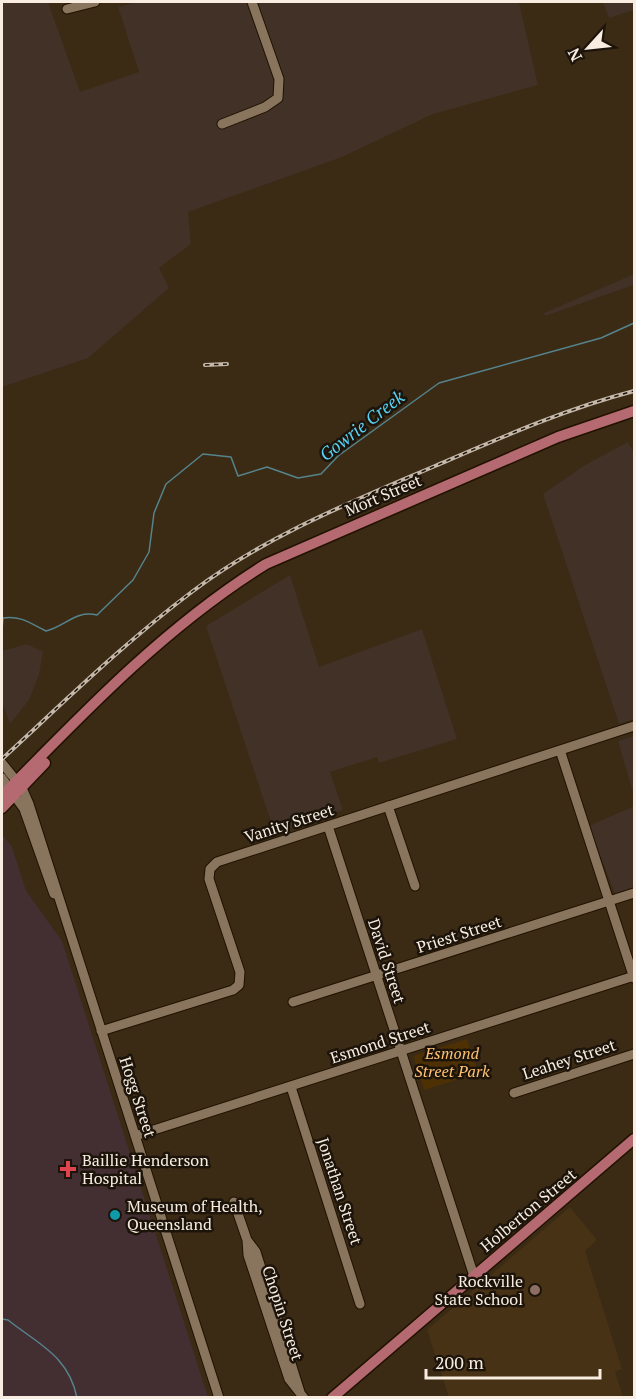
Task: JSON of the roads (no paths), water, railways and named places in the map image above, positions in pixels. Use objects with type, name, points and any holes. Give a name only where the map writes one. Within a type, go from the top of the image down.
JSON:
[{"type":"main road","name":"Mort Street","points":[[2,808],[14,789],[107,690],[224,591],[291,551],[558,437],[634,414]]},
{"type":"main road","name":"Holberton Street","points":[[332,1398],[634,1139]]},
{"type":"street","points":[[68,9],[95,2]]},
{"type":"street","points":[[222,124],[265,107],[278,98],[279,79],[252,2]]},
{"type":"street","name":"Vanity Street","points":[[101,1031],[232,990],[239,985],[240,972],[209,879],[210,869],[217,862],[634,726]]},
{"type":"street","points":[[560,750],[634,972]]},
{"type":"street","points":[[2,762],[14,789]]},
{"type":"street","points":[[2,778],[14,789]]},
{"type":"street","name":"Hogg Street","points":[[14,789],[62,909],[219,1398]]},
{"type":"street","points":[[388,806],[415,886]]},
{"type":"street","name":"David Street","points":[[328,826],[474,1276]]},
{"type":"street","name":"Priest Street","points":[[293,1002],[634,893]]},
{"type":"street","name":"Esmond Street","points":[[135,1136],[401,1051],[634,972]]},
{"type":"street","name":"Leahey Street","points":[[513,1093],[634,1054]]},
{"type":"street","name":"Jonathan Street","points":[[291,1087],[360,1304]]},
{"type":"street","name":"Chopin Street","points":[[234,1202],[247,1240],[256,1252],[302,1395]]},
{"type":"waterway","name":"Gowrie Creek","points":[[2,629],[3,618],[9,617],[21,619],[46,631],[76,617],[97,615],[133,580],[149,552],[154,513],[166,484],[203,454],[231,457],[238,476],[267,467],[298,478],[321,474],[338,456],[439,383],[601,338],[634,323]]},
{"type":"waterway","points":[[2,1319],[8,1320],[60,1361],[73,1384],[77,1398]]},
{"type":"railway","points":[[205,365],[227,364]]},
{"type":"railway","points":[[2,759],[143,631],[193,591],[250,553],[310,521],[484,445],[558,415],[634,391]]},
{"type":"place","name":"Baillie Henderson Hospital","points":[[68,1169]]},
{"type":"place","name":"Museum of Health, Queensland","points":[[115,1215]]},
{"type":"place","name":"Rockville State School","points":[[535,1290]]},
{"type":"park label","name":"Esmond Street Park","points":[[452,1062]]}]
